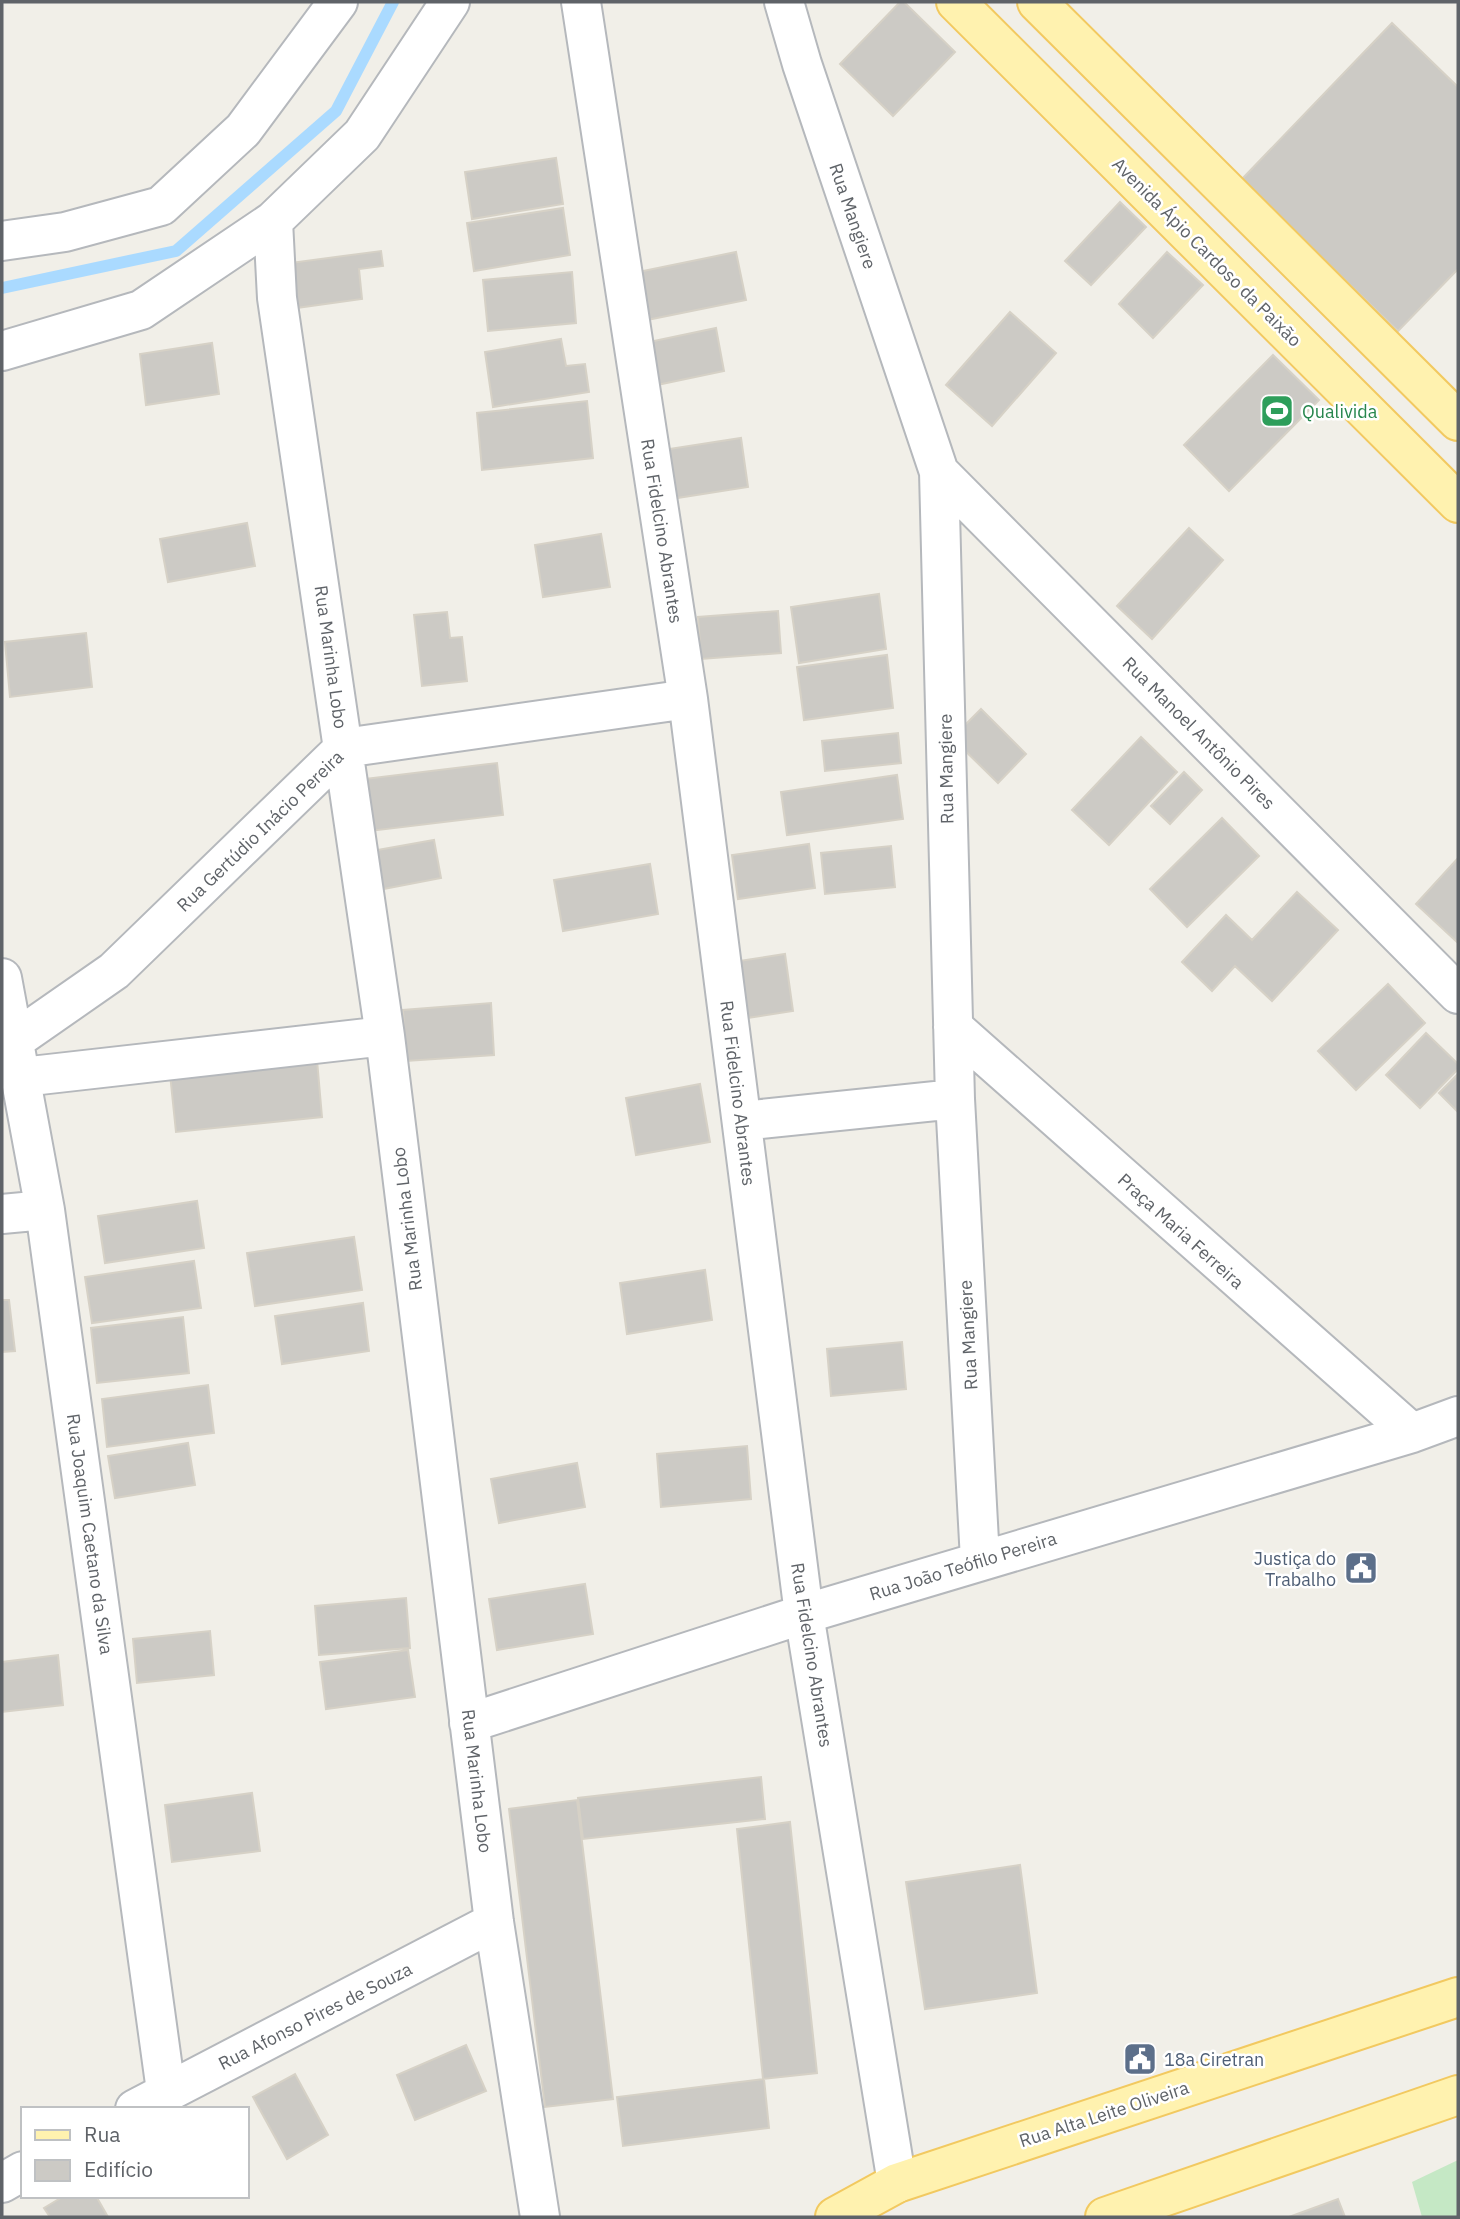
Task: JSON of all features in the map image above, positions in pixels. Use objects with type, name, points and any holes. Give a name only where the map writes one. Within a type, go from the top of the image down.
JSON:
[{"type":"main road","name":"Avenida Ápio Cardoso da Paixão","points":[[956,2],[1458,503]]},
{"type":"main road","points":[[1037,2],[1458,421]]},
{"type":"main road","points":[[1212,257],[1252,216]]},
{"type":"main road","name":"Rua Alta Leite Oliveira","points":[[835,2217],[901,2200],[1458,1997]]},
{"type":"main road","points":[[1105,2217],[1458,2095]]},
{"type":"street","points":[[2,241],[65,232],[161,206],[243,130],[338,2]]},
{"type":"street","points":[[2,351],[141,310],[273,220],[362,135],[450,2]]},
{"type":"street","name":"Rua Fidelcino Abrantes","points":[[581,2],[688,699],[804,1614],[901,2200]]},
{"type":"street","name":"Rua Mangiere","points":[[784,2],[802,64],[939,472],[955,1099],[980,1560]]},
{"type":"street","name":"Rua Marinha Lobo","points":[[273,220],[277,298],[385,1036],[495,1922],[540,2217]]},
{"type":"street","name":"Rua Manoel Antônio Pires","points":[[939,472],[1458,994]]},
{"type":"street","name":"Rua Gertúdio Inácio Pereira","points":[[12,1057],[114,971],[344,748],[688,699]]},
{"type":"street","name":"Rua Joaquim Caetano da Silva","points":[[2,978],[12,1057],[45,1210],[151,2100]]},
{"type":"street","name":"Praça Maria Ferreira","points":[[953,1027],[1412,1433]]},
{"type":"street","points":[[12,1057],[385,1036]]},
{"type":"street","points":[[742,1121],[955,1099]]},
{"type":"street","points":[[2,1214],[45,1210]]},
{"type":"street","name":"Rua João Teófilo Pereira","points":[[469,1723],[804,1614],[1412,1433],[1458,1416]]},
{"type":"street","name":"Rua Afonso Pires de Souza","points":[[151,2100],[495,1922]]},
{"type":"street","points":[[2,2183],[21,2172]]},
{"type":"green space","points":[[1458,2160],[1458,2217],[1422,2217],[1412,2182]]},
{"type":"building","points":[[900,2],[904,2],[955,52],[893,116],[840,64]]},
{"type":"building","points":[[1392,23],[1458,87],[1458,269],[1398,331],[1241,180]]},
{"type":"building","points":[[556,158],[563,204],[472,219],[465,172]]},
{"type":"building","points":[[1120,202],[1146,227],[1091,285],[1065,261]]},
{"type":"building","points":[[563,208],[570,255],[474,271],[467,223]]},
{"type":"building","points":[[381,251],[383,266],[359,269],[362,299],[296,308],[290,263]]},
{"type":"building","points":[[736,252],[746,300],[647,320],[638,272]]},
{"type":"building","points":[[1167,252],[1203,285],[1153,338],[1119,304]]},
{"type":"building","points":[[572,272],[576,323],[488,331],[483,280]]},
{"type":"building","points":[[1010,312],[1056,353],[992,426],[946,385]]},
{"type":"building","points":[[716,328],[724,371],[657,385],[649,342]]},
{"type":"building","points":[[561,339],[566,366],[585,364],[589,392],[493,407],[485,352]]},
{"type":"building","points":[[212,343],[219,394],[146,405],[140,354]]},
{"type":"building","points":[[1273,355],[1319,400],[1229,491],[1184,445]]},
{"type":"building","points":[[587,401],[593,458],[482,470],[477,413]]},
{"type":"building","points":[[741,438],[748,487],[677,498],[669,449]]},
{"type":"building","points":[[247,523],[255,566],[168,582],[160,539]]},
{"type":"building","points":[[1189,528],[1223,560],[1152,639],[1117,606]]},
{"type":"building","points":[[601,534],[610,587],[543,597],[535,545]]},
{"type":"building","points":[[879,594],[886,649],[799,663],[791,607]]},
{"type":"building","points":[[778,611],[781,653],[701,659],[698,617]]},
{"type":"building","points":[[447,612],[450,638],[462,637],[467,681],[422,686],[414,615]]},
{"type":"building","points":[[86,633],[92,687],[10,697],[5,642]]},
{"type":"building","points":[[887,655],[893,708],[804,720],[797,667]]},
{"type":"building","points":[[981,709],[1026,754],[998,783],[952,738]]},
{"type":"building","points":[[898,733],[901,763],[825,771],[822,741]]},
{"type":"building","points":[[1141,737],[1177,772],[1109,845],[1072,810]]},
{"type":"building","points":[[497,763],[503,815],[370,831],[364,779]]},
{"type":"building","points":[[1184,772],[1202,790],[1170,824],[1151,806]]},
{"type":"building","points":[[897,775],[903,819],[787,835],[781,792]]},
{"type":"building","points":[[1222,818],[1259,856],[1187,927],[1150,889]]},
{"type":"building","points":[[434,840],[441,878],[373,891],[366,852]]},
{"type":"building","points":[[809,844],[815,888],[738,899],[732,855]]},
{"type":"building","points":[[891,846],[895,887],[825,894],[821,853]]},
{"type":"building","points":[[1458,858],[1458,943],[1416,904]]},
{"type":"building","points":[[650,864],[658,914],[563,931],[554,880]]},
{"type":"building","points":[[1297,892],[1338,930],[1272,1001],[1235,966],[1212,991],[1182,962],[1226,915],[1252,940]]},
{"type":"building","points":[[785,954],[793,1011],[747,1018],[739,961]]},
{"type":"building","points":[[1388,984],[1425,1023],[1356,1090],[1318,1051]]},
{"type":"building","points":[[491,1003],[494,1055],[406,1061],[403,1010]]},
{"type":"building","points":[[1426,1033],[1458,1064],[1458,1069],[1420,1108],[1386,1075]]},
{"type":"building","points":[[317,1060],[322,1117],[176,1132],[170,1074]]},
{"type":"building","points":[[1458,1074],[1458,1112],[1439,1093]]},
{"type":"building","points":[[700,1084],[710,1142],[636,1155],[626,1098]]},
{"type":"building","points":[[197,1201],[204,1248],[105,1263],[98,1216]]},
{"type":"building","points":[[354,1237],[362,1290],[255,1306],[247,1253]]},
{"type":"building","points":[[194,1261],[201,1308],[92,1323],[85,1277]]},
{"type":"building","points":[[705,1270],[712,1320],[627,1334],[620,1283]]},
{"type":"building","points":[[2,1300],[9,1300],[15,1351],[2,1352]]},
{"type":"building","points":[[363,1303],[369,1351],[282,1364],[275,1316]]},
{"type":"building","points":[[183,1317],[189,1373],[97,1383],[91,1328]]},
{"type":"building","points":[[902,1342],[906,1389],[831,1396],[827,1349]]},
{"type":"building","points":[[208,1385],[214,1433],[107,1447],[102,1399]]},
{"type":"building","points":[[188,1443],[195,1485],[115,1498],[108,1456]]},
{"type":"building","points":[[747,1446],[751,1499],[661,1507],[657,1454]]},
{"type":"building","points":[[577,1463],[585,1507],[499,1523],[491,1479]]},
{"type":"building","points":[[585,1584],[593,1634],[497,1650],[489,1599]]},
{"type":"building","points":[[406,1598],[410,1648],[319,1655],[315,1606]]},
{"type":"building","points":[[210,1631],[214,1675],[137,1683],[133,1639]]},
{"type":"building","points":[[408,1650],[415,1697],[326,1709],[320,1662]]},
{"type":"building","points":[[58,1655],[63,1705],[2,1712],[2,1662]]},
{"type":"building","points":[[761,1777],[765,1819],[583,1839],[578,1798]]},
{"type":"building","points":[[252,1793],[260,1851],[172,1862],[165,1805]]},
{"type":"building","points":[[577,1800],[613,2099],[545,2107],[509,1809]]},
{"type":"building","points":[[790,1822],[817,2073],[763,2079],[737,1829]]},
{"type":"building","points":[[1020,1865],[1037,1993],[925,2009],[906,1882]]},
{"type":"building","points":[[466,2045],[486,2091],[415,2120],[397,2075]]},
{"type":"building","points":[[295,2074],[328,2135],[287,2159],[253,2097]]},
{"type":"building","points":[[764,2079],[769,2128],[623,2146],[617,2097]]},
{"type":"building","points":[[61,2198],[97,2198],[108,2217],[50,2217],[44,2208]]},
{"type":"building","points":[[1338,2199],[1345,2217],[1289,2217]]},
{"type":"waterway","points":[[2,288],[176,251],[336,111],[393,2]]},
{"type":"place","name":"Qualivida","points":[[1277,411]]},
{"type":"place","name":"Justiça do Trabalho","points":[[1361,1568]]},
{"type":"place","name":"18a Ciretran","points":[[1140,2059]]}]
